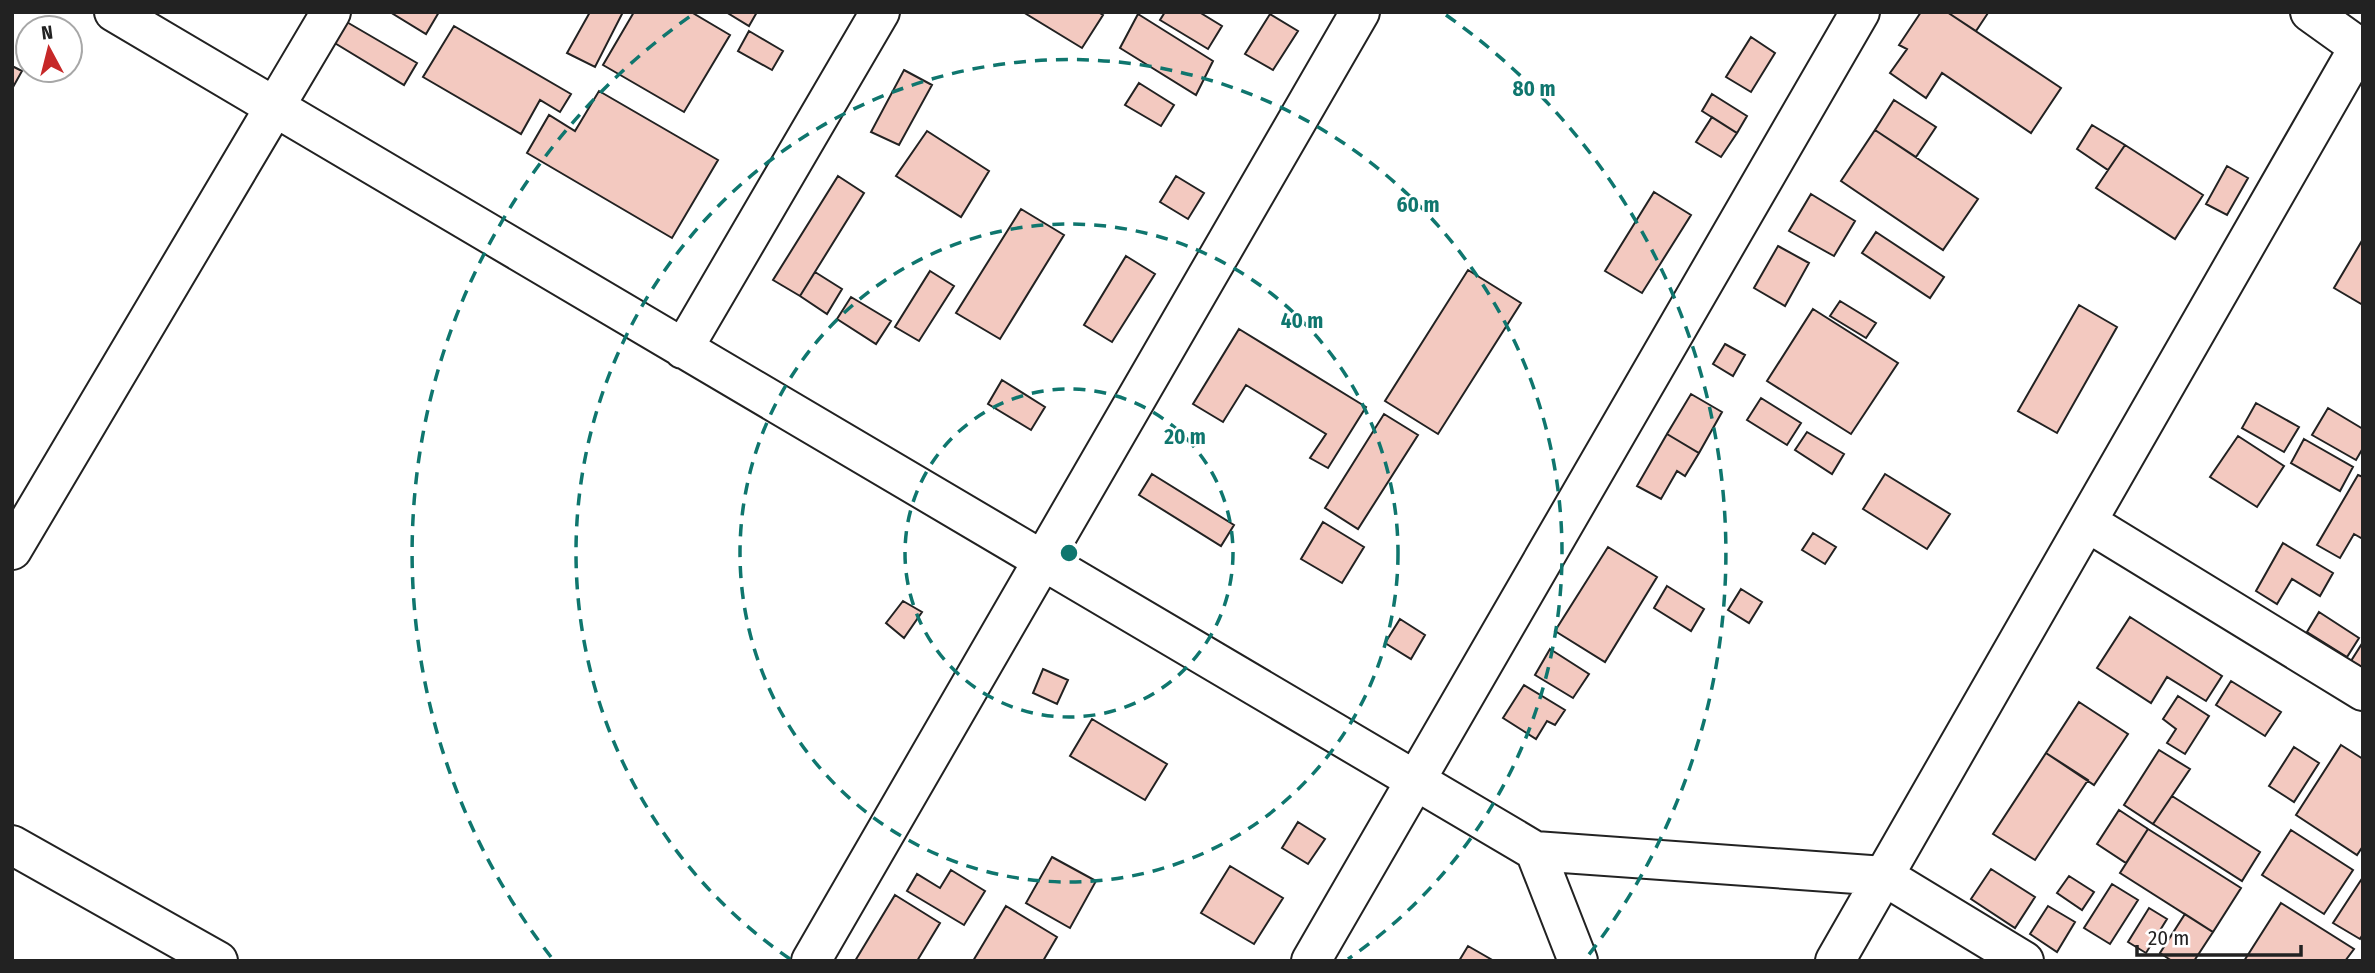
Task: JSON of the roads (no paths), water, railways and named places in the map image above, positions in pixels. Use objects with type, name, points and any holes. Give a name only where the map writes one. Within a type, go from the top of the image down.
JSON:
[{"type":"main road","points":[[114,12],[1535,851],[1884,876],[2024,961]]},
{"type":"main road","points":[[12,550],[331,12]]},
{"type":"main road","points":[[683,349],[880,12]]},
{"type":"main road","points":[[811,961],[1360,12]]},
{"type":"main road","points":[[1311,961],[1860,12]]},
{"type":"main road","points":[[1835,961],[2361,48],[2310,12]]},
{"type":"main road","points":[[2087,522],[2363,691]]},
{"type":"main road","points":[[12,845],[218,961]]},
{"type":"main road","points":[[1535,851],[1578,961]]}]
